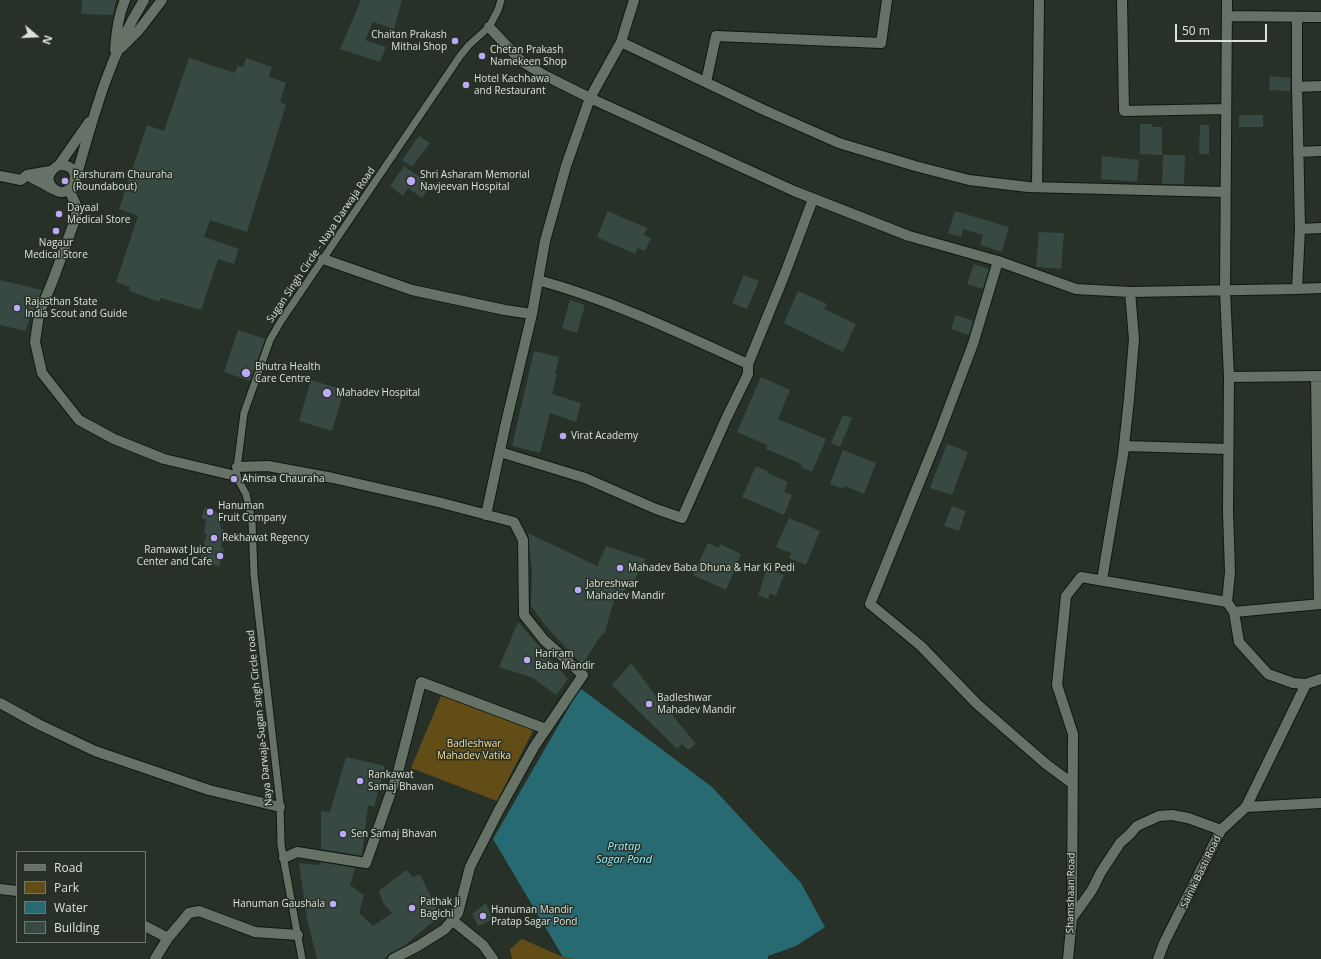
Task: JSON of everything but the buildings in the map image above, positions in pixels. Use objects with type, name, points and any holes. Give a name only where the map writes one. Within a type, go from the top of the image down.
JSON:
[{"type":"street","points":[[115,54],[120,10],[125,0]]},
{"type":"street","points":[[144,0],[134,16],[115,54],[72,185],[77,207],[76,217],[39,314],[35,342],[42,373],[79,420],[114,439],[164,459],[236,472],[268,466],[326,476],[514,522],[523,540],[524,615],[544,640],[584,675],[534,747],[499,810],[470,867],[458,913],[445,930],[393,959]]},
{"type":"street","points":[[115,54],[139,30],[162,0]]},
{"type":"street","points":[[486,515],[532,314],[545,241],[566,166],[590,98],[621,42],[634,0]]},
{"type":"street","points":[[706,82],[716,36],[881,43],[887,0]]},
{"type":"street","points":[[1037,187],[1039,0]]},
{"type":"street","points":[[1122,0],[1124,111],[1226,109]]},
{"type":"street","points":[[1227,0],[1224,290],[1229,377],[1228,512],[1230,572],[1227,602],[1234,612],[1239,642],[1268,674],[1293,683],[1306,684],[1321,679]]},
{"type":"street","points":[[1227,16],[1321,17]]},
{"type":"street","points":[[1297,17],[1300,229],[1297,289]]},
{"type":"street","points":[[489,27],[522,62],[548,77],[590,98],[794,191],[909,236],[998,261],[1076,289],[1130,292],[1321,288]]},
{"type":"street","points":[[621,42],[838,143],[968,180],[1037,187],[1225,192]]},
{"type":"street","points":[[1297,87],[1321,86]]},
{"type":"street","points":[[53,189],[48,181],[54,168],[95,114]]},
{"type":"street","points":[[1298,152],[1321,152]]},
{"type":"street","points":[[0,176],[21,180],[27,176],[54,168],[68,167],[75,176],[72,185],[60,192],[27,176]]},
{"type":"street","points":[[500,452],[585,478],[656,509],[682,518],[726,419],[748,374],[748,364],[765,325],[813,198]]},
{"type":"street","points":[[1300,229],[1321,228]]},
{"type":"street","points":[[323,259],[412,290],[505,310],[532,314]]},
{"type":"street","points":[[998,261],[973,344],[939,434],[870,604],[921,646],[977,704],[1046,764],[1073,784]]},
{"type":"street","points":[[538,280],[562,286],[619,307],[748,364]]},
{"type":"street","points":[[1130,292],[1134,339],[1124,446],[1102,580],[1227,602]]},
{"type":"street","points":[[1229,377],[1319,376],[1320,604],[1234,612]]},
{"type":"street","points":[[1124,446],[1228,449]]},
{"type":"street","name":"Shamshaan Road","points":[[1068,959],[1072,918],[1073,734],[1057,686],[1066,596],[1081,577],[1102,580]]},
{"type":"street","points":[[284,858],[298,852],[366,863],[398,772],[421,682],[546,729]]},
{"type":"street","name":"Sainik Basti Road","points":[[1158,959],[1164,943],[1221,830],[1246,807],[1306,684]]},
{"type":"street","points":[[0,703],[38,724],[95,751],[209,790],[280,807]]},
{"type":"street","points":[[1246,807],[1321,803]]},
{"type":"street","points":[[1072,918],[1092,890],[1101,872],[1120,843],[1137,826],[1159,816],[1172,815],[1188,818],[1221,830]]},
{"type":"street","points":[[0,889],[16,891]]},
{"type":"street","points":[[155,959],[168,938],[189,913],[199,911],[255,932],[298,935]]},
{"type":"street","points":[[452,920],[483,945],[493,959]]},
{"type":"street","points":[[146,927],[168,938]]},
{"type":"lane","points":[[489,27],[498,10],[501,0]]},
{"type":"lane","name":"Sugan Singh Circle - Naya Darwaja Road","points":[[236,472],[244,413],[270,340],[281,321],[460,56],[469,45],[489,27]]},
{"type":"lane","name":"Naya Darwaja-Sugan singh Circle road","points":[[236,472],[246,494],[252,521],[254,575],[280,807],[281,845],[302,959]]},
{"type":"green space","name":"Badleshwar Mahadev Vatika","points":[[442,694],[534,729],[497,801],[411,768]]},
{"type":"green space","points":[[522,939],[563,957],[574,959],[512,959],[510,949]]},
{"type":"water","name":"Pratap Sagar Pond","points":[[580,688],[712,787],[801,883],[825,927],[796,946],[768,956],[768,959],[574,959],[563,957],[493,839]]},
{"type":"place","name":"Chaitan Prakash Mithai Shop","points":[[455,41]]},
{"type":"place","name":"Chetan Prakash Namekeen Shop","points":[[482,56]]},
{"type":"place","name":"Hotel Kachhawa and Restaurant","points":[[466,85]]},
{"type":"place","name":"Parshuram Chauraha (Roundabout)","points":[[65,181]]},
{"type":"place","name":"Shri Asharam Memorial Navjeevan Hospital","points":[[411,181]]},
{"type":"place","name":"Dayaal Medical Store","points":[[59,214]]},
{"type":"place","name":"Nagaur Medical Store","points":[[56,231]]},
{"type":"place","name":"Rajasthan State India Scout and Guide","points":[[17,308]]},
{"type":"place","name":"Bhutra Health Care Centre","points":[[246,373]]},
{"type":"place","name":"Mahadev Hospital","points":[[327,393]]},
{"type":"place","name":"Virat Academy","points":[[563,436]]},
{"type":"place","name":"Ahimsa Chauraha","points":[[234,479]]},
{"type":"place","name":"Hanuman Fruit Company","points":[[210,512]]},
{"type":"place","name":"Rekhawat Regency","points":[[214,538]]},
{"type":"place","name":"Ramawat Juice Center and Cafe","points":[[220,556]]},
{"type":"place","name":"Mahadev Baba Dhuna & Har Ki Pedi","points":[[620,568]]},
{"type":"place","name":"Jabreshwar Mahadev Mandir","points":[[578,590]]},
{"type":"place","name":"Hariram Baba Mandir","points":[[527,660]]},
{"type":"place","name":"Badleshwar Mahadev Mandir","points":[[649,704]]},
{"type":"place","name":"Rankawat Samaj Bhavan","points":[[360,781]]},
{"type":"place","name":"Sen Samaj Bhavan","points":[[343,834]]},
{"type":"place","name":"Hanuman Gaushala","points":[[333,904]]},
{"type":"place","name":"Pathak Ji Bagichi","points":[[412,908]]},
{"type":"place","name":"Hanuman Mandir Pratap Sagar Pond","points":[[483,916]]}]
